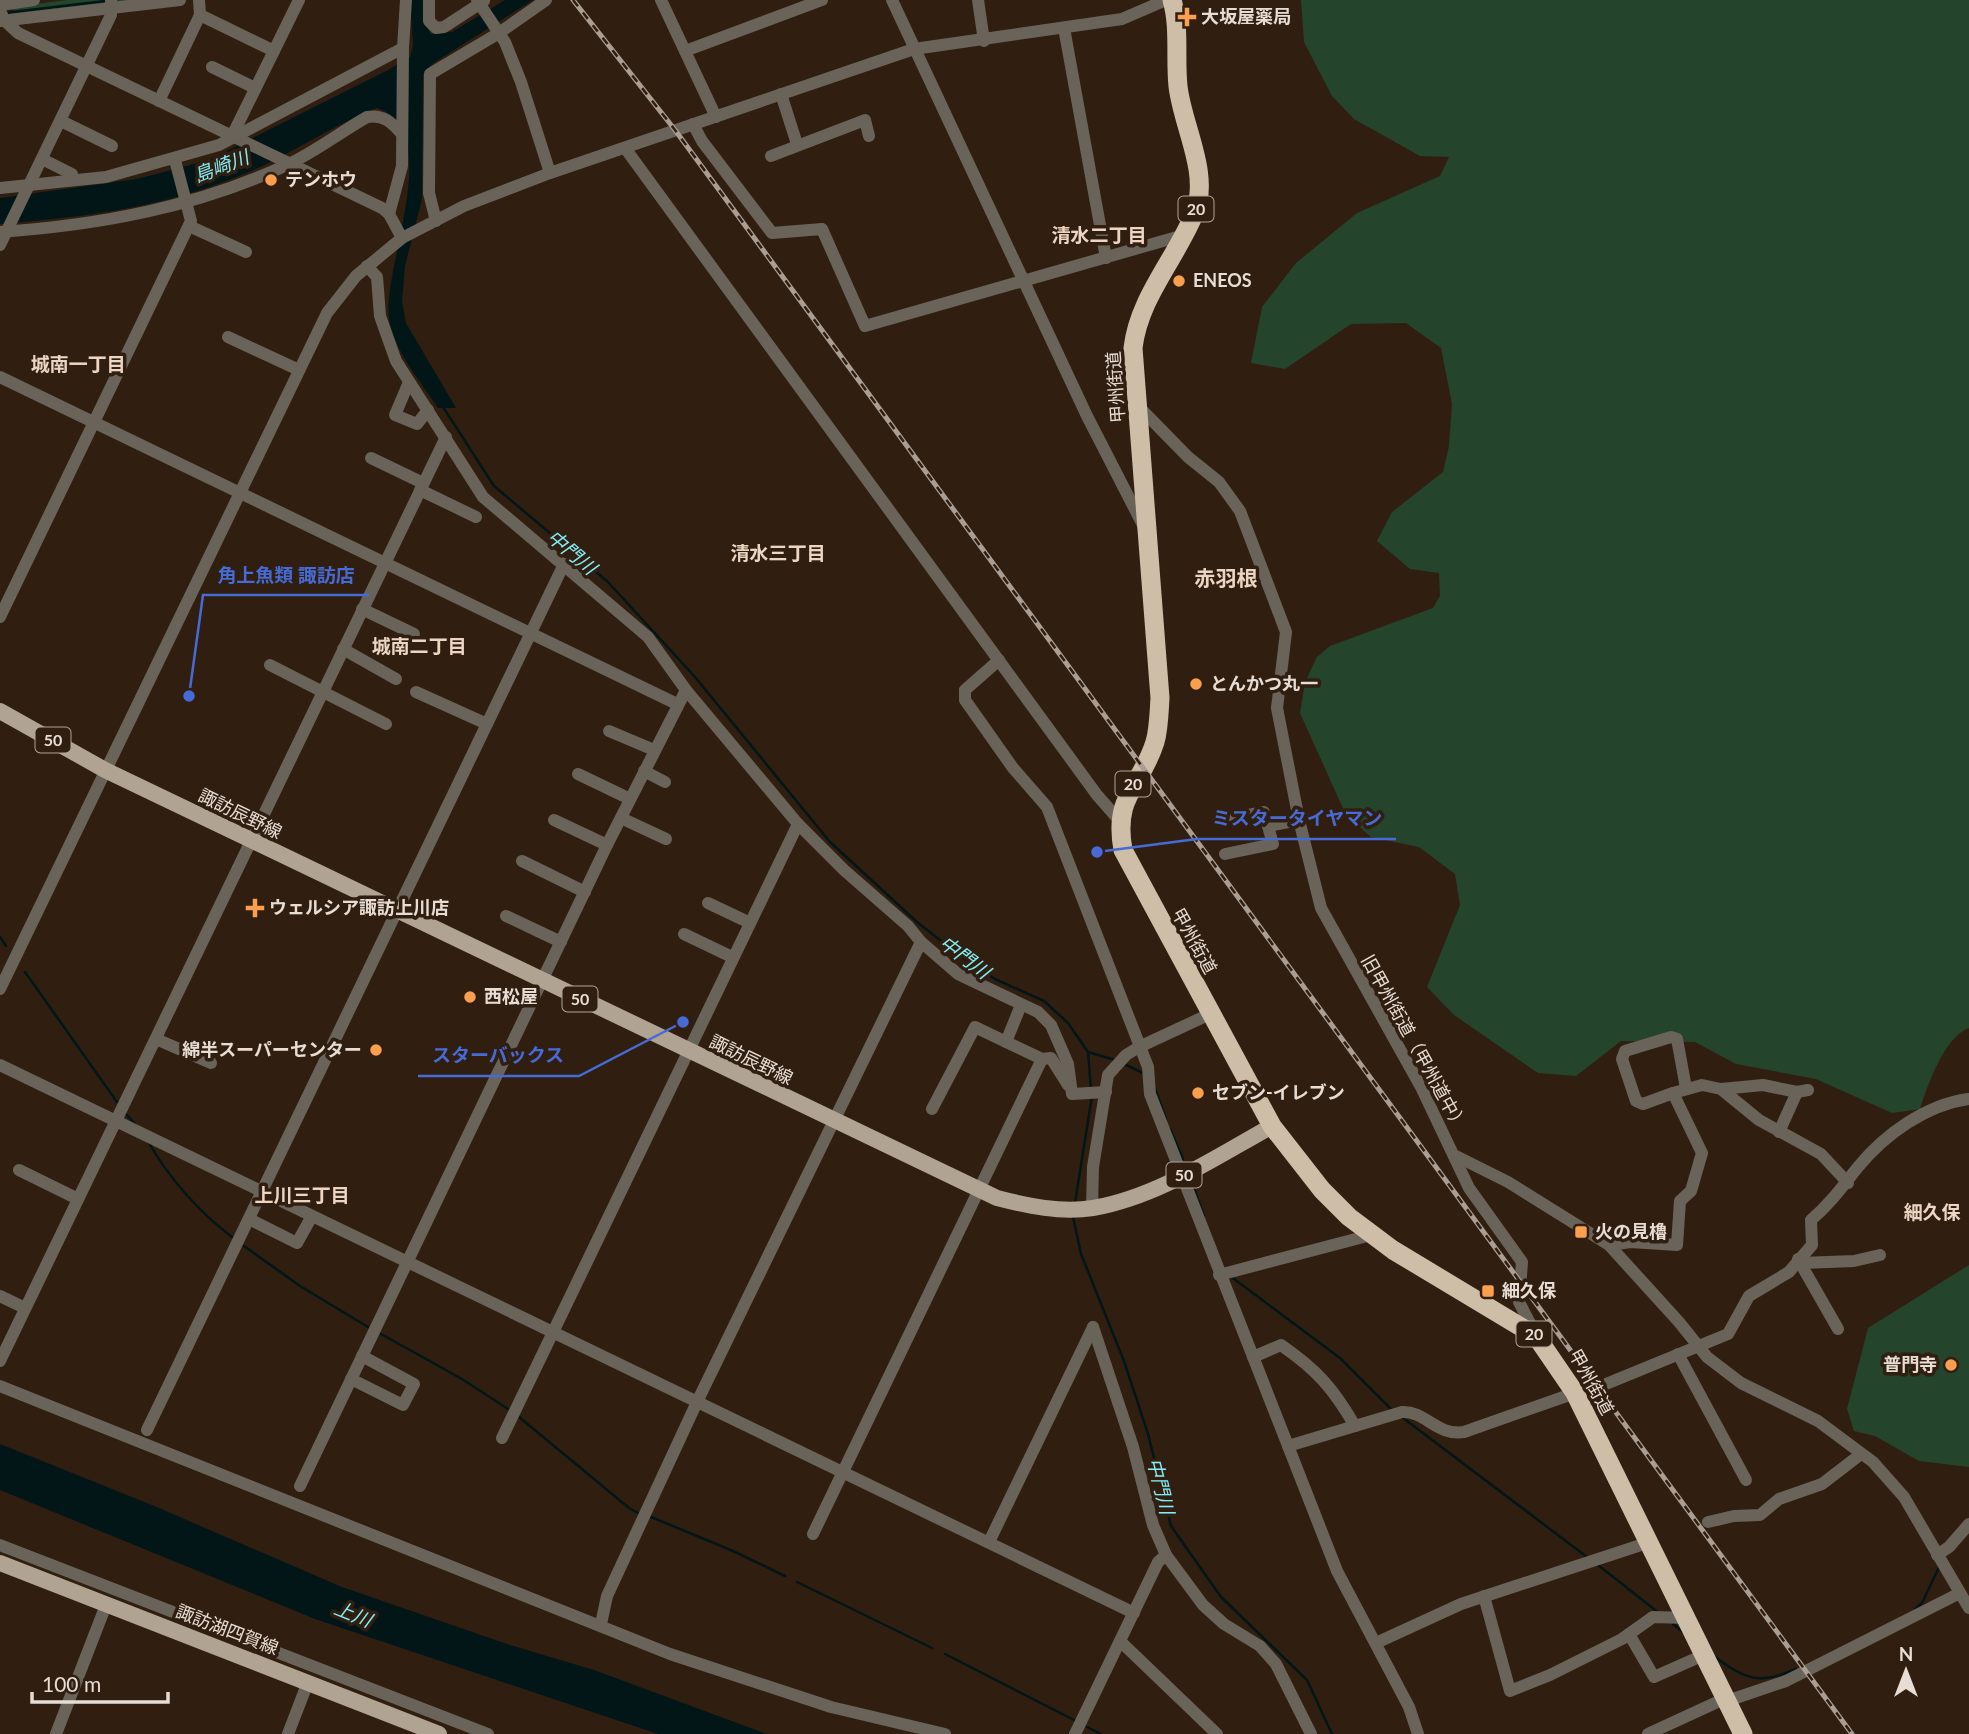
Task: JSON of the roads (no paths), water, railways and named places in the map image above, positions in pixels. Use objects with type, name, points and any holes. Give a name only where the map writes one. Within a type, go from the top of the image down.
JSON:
[{"type":"highway","name":"甲州街道","points":[[1172,0],[1178,87],[1198,176],[1196,209],[1142,311],[1133,348],[1148,535],[1158,722],[1155,743],[1125,800],[1119,820],[1123,850],[1272,1126],[1322,1190],[1371,1235],[1536,1336],[1575,1393],[1650,1542],[1680,1622],[1706,1654],[1743,1734]]},
{"type":"main road","name":"諏訪辰野線","points":[[0,711],[105,770],[979,1191],[1031,1207],[1090,1208],[1141,1194],[1183,1175],[1272,1126]]},
{"type":"main road","name":"諏訪湖四賀線","points":[[0,1563],[439,1734]]},
{"type":"street","points":[[1,15],[34,0]]},
{"type":"street","points":[[1,15],[180,0]]},
{"type":"street","points":[[159,100],[200,15],[199,0]]},
{"type":"street","points":[[237,138],[255,88],[299,0]]},
{"type":"street","points":[[389,214],[401,175],[403,50],[407,0]]},
{"type":"street","points":[[429,0],[429,21],[436,28],[444,27],[481,3],[499,32],[521,82],[550,173]]},
{"type":"street","points":[[436,221],[429,193],[428,78],[546,0]]},
{"type":"street","points":[[661,0],[716,117]]},
{"type":"street","points":[[685,51],[822,0]]},
{"type":"street","points":[[892,0],[1023,281],[1148,535]]},
{"type":"street","points":[[978,0],[984,41]]},
{"type":"street","points":[[0,989],[327,313],[340,293],[367,266],[402,238],[550,173],[914,49],[1122,19],[1166,0]]},
{"type":"street","points":[[0,245],[111,15],[111,4]]},
{"type":"street","points":[[1,15],[18,33],[389,214],[402,238]]},
{"type":"street","points":[[200,15],[274,51]]},
{"type":"street","points":[[1064,28],[1106,258]]},
{"type":"street","points":[[0,188],[106,177],[176,162],[237,138],[403,50]]},
{"type":"street","points":[[212,67],[255,88]]},
{"type":"street","points":[[781,94],[797,144]]},
{"type":"street","points":[[5,230],[100,222],[187,200],[286,162],[367,117],[379,116],[402,130]]},
{"type":"street","points":[[771,156],[865,120],[869,136]]},
{"type":"street","points":[[61,121],[113,146]]},
{"type":"street","points":[[693,124],[702,141],[772,233],[822,229],[864,326],[1184,235]]},
{"type":"street","points":[[625,148],[1097,795],[1119,820]]},
{"type":"street","points":[[42,159],[72,174]]},
{"type":"street","points":[[0,617],[189,226],[187,200],[176,162]]},
{"type":"street","points":[[189,226],[246,252]]},
{"type":"street","points":[[367,266],[377,276],[380,316],[396,361],[490,504],[648,637],[686,690],[798,824],[844,870],[908,926],[921,942],[958,974],[1038,1012],[1051,1025],[1068,1064],[1074,1090]]},
{"type":"street","points":[[228,337],[299,370]]},
{"type":"street","points":[[0,377],[531,631],[677,704]]},
{"type":"street","points":[[409,382],[395,415],[417,424],[428,410]]},
{"type":"street","name":"旧甲州街道（甲州道中）","points":[[1139,407],[1230,495],[1286,632],[1277,708],[1299,820],[1321,908],[1456,1156],[1508,1182],[1609,1245],[1672,1313],[1696,1346],[1741,1383],[1818,1421],[1892,1480],[1968,1606]]},
{"type":"street","points":[[0,1361],[3,1346],[25,1308],[446,437]]},
{"type":"street","points":[[371,458],[476,517]]},
{"type":"street","points":[[147,1430],[564,564]]},
{"type":"street","points":[[362,609],[414,634]]},
{"type":"street","points":[[343,649],[397,679]]},
{"type":"street","points":[[999,660],[965,690],[965,700],[1013,768],[1046,807],[1139,1047],[1148,1074],[1149,1087],[1224,1273],[1252,1357],[1337,1571],[1409,1707],[1418,1734]]},
{"type":"street","points":[[270,665],[386,724]]},
{"type":"street","points":[[300,1486],[607,845],[686,690]]},
{"type":"street","points":[[416,692],[487,724]]},
{"type":"street","points":[[610,731],[654,750]]},
{"type":"street","points":[[644,771],[665,782]]},
{"type":"street","points":[[578,774],[631,799]]},
{"type":"street","points":[[1218,821],[1264,812],[1273,844],[1225,855]]},
{"type":"street","points":[[621,818],[666,839]]},
{"type":"street","points":[[554,820],[607,845]]},
{"type":"street","points":[[1268,826],[1299,820]]},
{"type":"street","points":[[502,1438],[748,922],[798,824]]},
{"type":"street","points":[[522,861],[585,892]]},
{"type":"street","points":[[708,903],[748,922]]},
{"type":"street","points":[[506,916],[561,942]]},
{"type":"street","points":[[684,934],[732,957]]},
{"type":"street","points":[[601,1625],[607,1597],[698,1402],[921,942]]},
{"type":"street","points":[[1006,1042],[1021,1005]]},
{"type":"street","points":[[1090,1208],[1093,1167],[1108,1075],[1139,1047],[1210,1014]]},
{"type":"street","points":[[932,1109],[975,1027],[1042,1059],[1052,1058],[1074,1090],[1104,1093]]},
{"type":"street","points":[[1686,1088],[1677,1039],[1671,1037],[1625,1051],[1622,1059],[1636,1101],[1643,1104],[1702,1085],[1721,1089],[1763,1085],[1803,1091],[1779,1132]]},
{"type":"street","points":[[156,1039],[211,1063]]},
{"type":"street","points":[[813,1534],[1042,1059]]},
{"type":"street","points":[[0,1065],[1134,1612]]},
{"type":"street","points":[[1721,1089],[1779,1132],[1821,1154],[1848,1183]]},
{"type":"street","points":[[1609,1245],[1631,1242],[1677,1245],[1680,1201],[1691,1191],[1702,1153],[1674,1093]]},
{"type":"street","points":[[1606,1384],[1728,1334],[1749,1296],[1789,1272],[1800,1261],[1812,1245],[1811,1220],[1832,1203],[1858,1167],[1892,1134],[1950,1102],[1968,1099]]},
{"type":"street","points":[[1456,1156],[1469,1188],[1521,1262],[1519,1302],[1536,1336]]},
{"type":"street","points":[[19,1170],[78,1199]]},
{"type":"street","points":[[249,1219],[297,1242],[312,1216]]},
{"type":"street","points":[[1224,1273],[1371,1235]]},
{"type":"street","points":[[1800,1261],[1854,1261],[1880,1255]]},
{"type":"street","points":[[1800,1261],[1838,1329]]},
{"type":"street","points":[[0,1296],[25,1308]]},
{"type":"street","points":[[989,1542],[1093,1326],[1133,1447],[1153,1525],[1166,1555],[1203,1605],[1224,1624],[1260,1646],[1276,1664],[1311,1734]]},
{"type":"street","points":[[1252,1357],[1281,1345],[1315,1369],[1335,1391],[1355,1426]]},
{"type":"street","points":[[1678,1354],[1746,1480]]},
{"type":"street","points":[[351,1379],[403,1405],[414,1384],[362,1356]]},
{"type":"street","points":[[0,1386],[670,1654],[819,1703],[945,1734]]},
{"type":"street","points":[[1288,1446],[1396,1414],[1414,1414],[1450,1434],[1464,1432],[1575,1393]]},
{"type":"street","points":[[1708,1521],[1759,1515],[1779,1499],[1822,1484],[1861,1454]]},
{"type":"street","points":[[1940,1561],[1969,1524]]},
{"type":"street","points":[[1376,1643],[1484,1596],[1650,1542]]},
{"type":"street","points":[[0,1545],[488,1734]]},
{"type":"street","points":[[1075,1734],[1158,1563],[1166,1555]]},
{"type":"street","points":[[1648,1734],[1726,1700],[1786,1681],[1960,1594]]},
{"type":"street","points":[[1484,1596],[1510,1691],[1550,1675],[1629,1633],[1653,1617],[1680,1622]]},
{"type":"street","points":[[56,1734],[106,1605]]},
{"type":"street","points":[[1629,1633],[1654,1676],[1706,1654]]},
{"type":"street","points":[[1120,1641],[1217,1734]]},
{"type":"street","points":[[288,1734],[308,1682]]},
{"type":"water","name":"島崎川","points":[[410,0],[424,0],[426,26],[431,34],[452,32],[505,0],[533,0],[432,64],[423,74],[422,199],[405,266],[402,301],[406,323],[456,408],[438,408],[409,365],[392,330],[389,295],[409,171],[407,143],[397,122],[377,108],[249,172],[186,194],[96,214],[0,224],[0,198],[137,179],[209,160],[388,70],[410,57],[413,46]]},
{"type":"water","name":"上川","points":[[0,1444],[152,1505],[342,1587],[510,1645],[594,1670],[767,1734],[658,1734],[315,1619],[0,1490]]},
{"type":"waterway","points":[[4,13],[105,1]]},
{"type":"waterway","name":"中門川","points":[[443,407],[494,486],[608,582],[695,677],[830,842],[917,922],[963,958],[995,979],[1044,1001],[1068,1023],[1088,1052],[1091,1089]]},
{"type":"waterway","points":[[0,937],[6,946]]},
{"type":"waterway","points":[[25,972],[117,1102]]},
{"type":"waterway","points":[[1088,1052],[1115,1060]]},
{"type":"waterway","points":[[1124,1064],[1143,1073]]},
{"type":"waterway","points":[[1154,1086],[1166,1119]]},
{"type":"waterway","name":"中門川","points":[[1075,1203],[1092,1096]]},
{"type":"waterway","points":[[125,1113],[135,1124]]},
{"type":"waterway","points":[[1170,1129],[1183,1159]]},
{"type":"waterway","points":[[149,1143],[186,1194],[232,1237]]},
{"type":"waterway","points":[[1193,1186],[1204,1216]]},
{"type":"waterway","name":"中門川","points":[[1073,1217],[1081,1254],[1124,1361],[1148,1434],[1171,1526],[1221,1597],[1307,1680],[1332,1734]]},
{"type":"waterway","points":[[244,1246],[300,1286],[368,1327]]},
{"type":"waterway","points":[[1230,1276],[1340,1358],[1392,1410]]},
{"type":"waterway","points":[[381,1334],[462,1379],[508,1409]]},
{"type":"waterway","points":[[519,1417],[638,1513]]},
{"type":"waterway","points":[[1403,1418],[1587,1557]]},
{"type":"waterway","points":[[651,1517],[785,1576]]},
{"type":"waterway","points":[[1598,1565],[1659,1613]]},
{"type":"waterway","points":[[1915,1609],[1922,1603],[1939,1567]]},
{"type":"waterway","points":[[797,1582],[932,1648]]},
{"type":"waterway","points":[[1673,1624],[1684,1633]]},
{"type":"waterway","points":[[945,1654],[1074,1720]]},
{"type":"waterway","points":[[1714,1656],[1753,1678],[1772,1677],[1796,1669]]},
{"type":"waterway","points":[[1087,1727],[1101,1734]]},
{"type":"railway","points":[[573,0],[675,130],[1852,1734]]},
{"type":"place","name":"大坂屋薬局","points":[[1187,17]]},
{"type":"place","name":"テンホウ","points":[[271,180]]},
{"type":"place","name":"ENEOS","points":[[1179,281]]},
{"type":"place","name":"とんかつ丸一","points":[[1196,684]]},
{"type":"place","name":"角上魚類 諏訪店","points":[[189,696]]},
{"type":"place","name":"ミスタータイヤマン","points":[[1097,852]]},
{"type":"place","name":"ウェルシア諏訪上川店","points":[[255,908]]},
{"type":"place","name":"西松屋","points":[[470,997]]},
{"type":"place","name":"スターバックス","points":[[683,1022]]},
{"type":"place","name":"綿半スーパーセンター","points":[[376,1050]]},
{"type":"place","name":"セブン-イレブン","points":[[1198,1093]]},
{"type":"place","name":"火の見櫓","points":[[1581,1232]]},
{"type":"place","name":"細久保","points":[[1488,1291]]},
{"type":"place","name":"普門寺","points":[[1951,1365]]},
{"type":"district","name":"清水二丁目","points":[[1099,235]]},
{"type":"district","name":"城南一丁目","points":[[78,364]]},
{"type":"district","name":"清水三丁目","points":[[778,553]]},
{"type":"district","name":"赤羽根","points":[[1226,579]]},
{"type":"district","name":"城南二丁目","points":[[419,646]]},
{"type":"district","name":"上川三丁目","points":[[302,1195]]},
{"type":"district","name":"細久保","points":[[1932,1212]]}]
